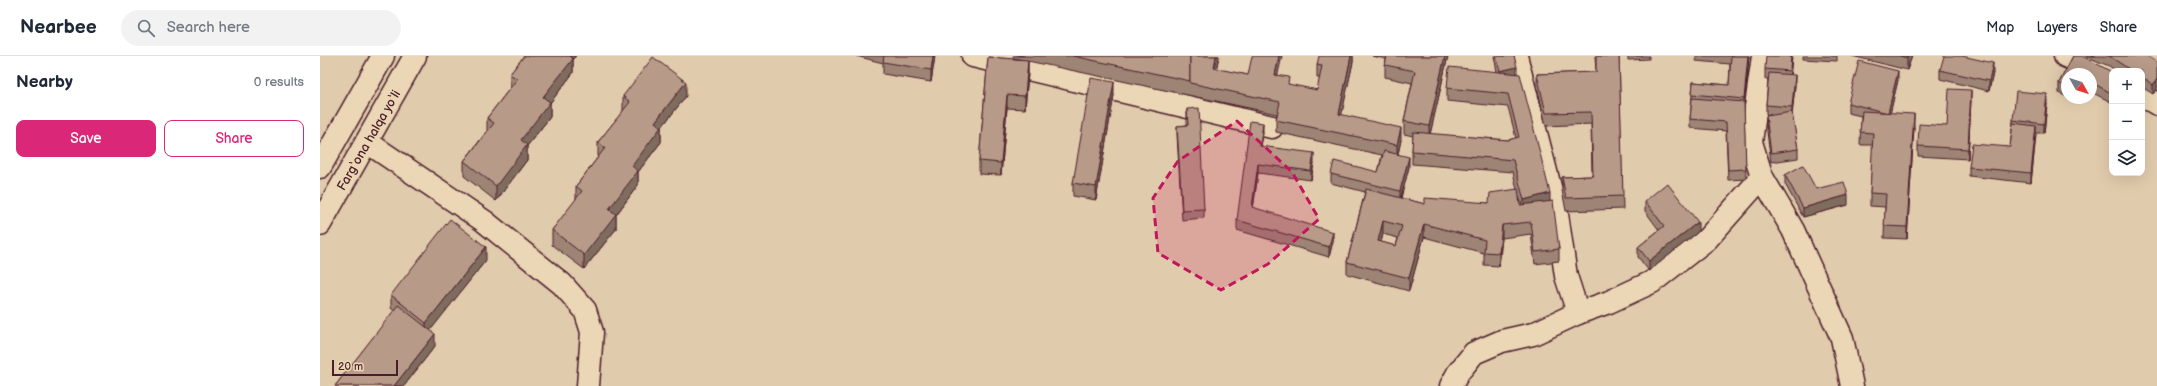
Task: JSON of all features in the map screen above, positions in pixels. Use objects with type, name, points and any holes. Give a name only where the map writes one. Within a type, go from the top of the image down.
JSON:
[{"type":"main road","points":[[320,167],[383,56]]},
{"type":"main road","name":"Farg‘ona halqa yo‘li","points":[[320,224],[415,56]]},
{"type":"main road","points":[[973,56],[1272,127]]},
{"type":"main road","points":[[1516,56],[1557,214],[1566,276],[1578,313]]},
{"type":"main road","points":[[1763,56],[1751,142],[1762,177],[1793,230],[1842,338],[1852,386]]},
{"type":"main road","points":[[2065,56],[2109,75]]},
{"type":"main road","points":[[2145,97],[2157,104]]},
{"type":"main road","points":[[367,142],[484,221],[562,284],[585,310],[592,332],[588,386]]},
{"type":"main road","points":[[1451,386],[1458,372],[1474,353],[1502,341],[1533,334],[1578,313],[1610,302],[1652,282],[1707,239],[1762,177]]},
{"type":"highlighted area","points":[[1237,121],[1292,172],[1319,219],[1268,264],[1221,290],[1158,253],[1153,198],[1178,161]]},
{"type":"building","points":[[524,56],[570,56],[573,59],[543,97],[550,102],[521,140],[527,145],[496,186],[464,161],[494,123],[487,118],[517,79],[510,74]]},
{"type":"building","points":[[884,56],[933,56],[931,70],[883,62]]},
{"type":"building","points":[[1073,56],[1190,56],[1190,81]]},
{"type":"building","points":[[1190,56],[1216,56],[1214,68],[1248,75],[1252,56],[1279,56],[1275,75],[1289,77],[1288,84],[1317,90],[1322,66],[1317,65],[1319,56],[1351,56],[1339,114],[1401,128],[1397,145],[1276,120],[1280,102],[1190,83]]},
{"type":"building","points":[[1387,56],[1445,56],[1429,126],[1404,121],[1415,71],[1385,65]]},
{"type":"building","points":[[1496,56],[1514,56],[1517,67],[1500,71]]},
{"type":"building","points":[[1596,56],[1619,56],[1623,196],[1566,198],[1562,177],[1593,176],[1591,112],[1546,113],[1537,74],[1596,72]]},
{"type":"building","points":[[1731,56],[1748,56],[1744,99],[1692,94],[1693,82],[1729,85]]},
{"type":"building","points":[[1766,56],[1791,56],[1790,71],[1765,69]]},
{"type":"building","points":[[1944,56],[1962,56],[1993,63],[1989,81],[1940,70]]},
{"type":"building","points":[[2073,56],[2082,56],[2109,70],[2109,92],[2097,85],[2097,68],[2067,68]]},
{"type":"building","points":[[2109,56],[2147,56],[2157,62],[2157,79],[2153,85],[2145,79],[2145,68],[2127,68]]},
{"type":"building","points":[[653,57],[686,82],[655,122],[661,127],[632,166],[638,171],[609,209],[616,214],[584,255],[552,230],[582,191],[576,186],[605,148],[598,142],[630,102],[623,96]]},
{"type":"building","points":[[988,57],[1028,60],[1025,96],[1007,95],[1001,163],[979,161]]},
{"type":"building","points":[[1859,61],[1898,71],[1888,113],[1848,103]]},
{"type":"building","points":[[1449,67],[1520,74],[1550,193],[1524,200],[1513,160],[1412,151],[1413,132],[1508,140],[1519,137],[1508,94],[1447,88]]},
{"type":"building","points":[[1769,73],[1795,75],[1792,107],[1766,105]]},
{"type":"building","points":[[1091,78],[1114,82],[1096,187],[1073,183]]},
{"type":"building","points":[[1949,89],[1971,90],[1968,149],[1918,146],[1919,124],[1947,126]]},
{"type":"building","points":[[2016,91],[2047,94],[2044,124],[2013,120]]},
{"type":"building","points":[[1692,98],[1744,102],[1746,169],[1728,170],[1726,122],[1690,119]]},
{"type":"building","points":[[1199,108],[1204,209],[1182,210],[1177,126],[1188,125],[1187,109]]},
{"type":"building","points":[[1862,111],[1914,114],[1907,227],[1884,226],[1886,194],[1870,193],[1873,133],[1860,132]]},
{"type":"building","points":[[1792,112],[1798,149],[1771,153],[1766,116]]},
{"type":"building","points":[[1250,121],[1263,123],[1260,146],[1314,153],[1311,171],[1258,164],[1252,207],[1333,232],[1329,247],[1237,220]]},
{"type":"building","points":[[2013,123],[2036,126],[2031,173],[1969,167],[1972,144],[2010,147]]},
{"type":"building","points":[[1384,151],[1409,157],[1400,191],[1331,174],[1334,161],[1378,172]]},
{"type":"building","points":[[1803,165],[1816,189],[1844,182],[1848,195],[1803,208],[1785,175]]},
{"type":"building","points":[[1667,183],[1698,222],[1649,261],[1638,247],[1664,226],[1645,201]]},
{"type":"building","points":[[1366,189],[1425,204],[1425,198],[1489,203],[1490,193],[1518,189],[1520,205],[1553,201],[1559,249],[1535,252],[1531,222],[1502,225],[1499,253],[1484,252],[1485,240],[1424,224],[1409,278],[1347,262]],"holes":[[[1383,221],[1402,226],[1396,246],[1378,241]]]},
{"type":"building","points":[[450,219],[486,247],[426,323],[391,295]]},
{"type":"building","points":[[398,305],[435,334],[394,386],[335,386]]}]
